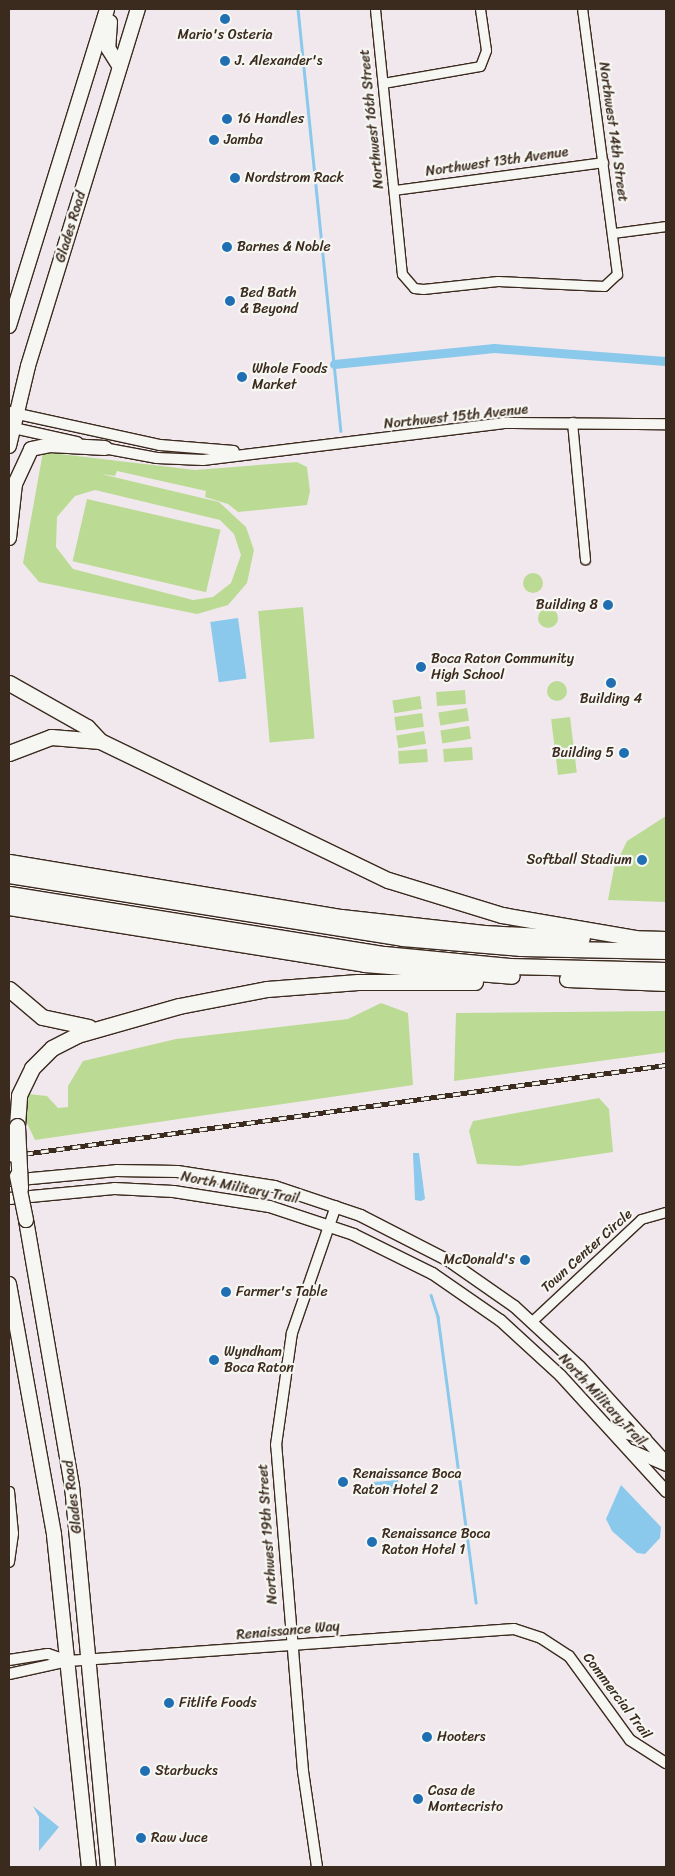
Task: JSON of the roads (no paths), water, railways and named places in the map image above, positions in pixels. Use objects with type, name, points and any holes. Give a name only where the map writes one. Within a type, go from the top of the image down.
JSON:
[{"type":"highway","points":[[9,683],[87,727],[100,740],[402,886],[502,915],[635,938]]},
{"type":"highway","points":[[9,753],[51,736],[100,740]]},
{"type":"highway","points":[[9,862],[385,923],[512,935],[666,938]]},
{"type":"highway","points":[[9,875],[392,937],[521,948],[666,951]]},
{"type":"highway","points":[[9,894],[384,954],[509,966],[666,970]]},
{"type":"highway","points":[[9,907],[364,964],[513,976],[666,983]]},
{"type":"highway","points":[[12,1189],[13,1128],[21,1090],[42,1057],[71,1037],[118,1022],[267,989],[358,982],[461,984],[513,976]]},
{"type":"highway","points":[[9,989],[29,1009],[54,1022],[78,1027],[118,1022]]},
{"type":"main road","points":[[9,326],[107,9]]},
{"type":"main road","points":[[111,9],[108,48],[120,68]]},
{"type":"main road","name":"Glades Road","points":[[9,446],[12,413],[138,9]]},
{"type":"main road","points":[[9,538],[15,484],[31,450],[50,445],[105,448]]},
{"type":"main road","name":"North Military Trail","points":[[12,1189],[116,1170],[177,1171],[274,1186],[336,1206],[436,1252],[532,1320],[645,1438],[666,1463]]},
{"type":"main road","name":"North Military Trail","points":[[12,1189],[114,1188],[174,1191],[269,1206],[330,1224],[406,1258],[482,1306],[539,1354],[666,1491]]},
{"type":"main road","name":"Glades Road","points":[[12,1189],[26,1220],[67,1448],[108,1867]]},
{"type":"main road","name":"Glades Road","points":[[9,1284],[47,1488],[68,1661],[89,1867]]},
{"type":"main road","points":[[610,1429],[645,1438]]},
{"type":"main road","points":[[628,1449],[666,1463]]},
{"type":"street","name":"Northwest 16th Street","points":[[375,9],[402,274],[414,288],[498,281],[604,286],[617,274],[617,259]]},
{"type":"street","points":[[382,83],[480,66],[486,50],[480,9]]},
{"type":"street","name":"Northwest 14th Street","points":[[582,9],[617,259]]},
{"type":"street","name":"Northwest 13th Avenue","points":[[394,190],[603,162]]},
{"type":"street","points":[[613,233],[666,226]]},
{"type":"street","name":"Northwest 15th Avenue","points":[[12,413],[160,445],[250,452]]},
{"type":"street","points":[[572,422],[585,559]]},
{"type":"street","name":"Northwest 15th Avenue","points":[[10,428],[105,448],[183,460],[503,423],[666,424]]},
{"type":"street","name":"Northwest 19th Street","points":[[317,1867],[291,1644],[276,1470],[279,1403],[296,1318],[336,1206]]},
{"type":"street","name":"Town Center Circle","points":[[532,1320],[641,1219],[666,1212]]},
{"type":"street","points":[[9,1491],[13,1533],[9,1562]]},
{"type":"street","name":"Renaissance Way","points":[[68,1661],[490,1630]]},
{"type":"street","name":"Commercial Trail","points":[[490,1630],[527,1632],[563,1652],[630,1740],[666,1763]]},
{"type":"street","points":[[9,1660],[48,1654],[68,1661]]},
{"type":"street","points":[[9,1674],[68,1661]]},
{"type":"water","points":[[238,618],[246,678],[219,682],[210,622]]},
{"type":"water","points":[[413,1153],[419,1153],[425,1199],[421,1201],[415,1200]]},
{"type":"water","points":[[398,1480],[399,1491],[372,1493],[371,1482]]},
{"type":"water","points":[[621,1485],[661,1527],[660,1538],[645,1554],[637,1553],[612,1531],[606,1519]]},
{"type":"water","points":[[33,1806],[59,1827],[39,1851],[39,1817]]},
{"type":"waterway","points":[[298,9],[341,431]]},
{"type":"waterway","points":[[334,364],[494,348],[666,361]]},
{"type":"waterway","points":[[431,1295],[438,1317],[476,1602]]},
{"type":"railway","points":[[9,1156],[666,1065]]},
{"type":"place","name":"Mario's Osteria","points":[[225,19]]},
{"type":"place","name":"J. Alexander's","points":[[225,61]]},
{"type":"place","name":"16 Handles","points":[[227,119]]},
{"type":"place","name":"Jamba","points":[[214,140]]},
{"type":"place","name":"Nordstrom Rack","points":[[235,178]]},
{"type":"place","name":"Barnes & Noble","points":[[227,247]]},
{"type":"place","name":"Bed Bath & Beyond","points":[[230,301]]},
{"type":"place","name":"Whole Foods Market","points":[[242,377]]},
{"type":"place","name":"Building 8","points":[[608,605]]},
{"type":"place","name":"Boca Raton Community High School","points":[[421,667]]},
{"type":"place","name":"Building 4","points":[[611,683]]},
{"type":"place","name":"Building 5","points":[[624,753]]},
{"type":"place","name":"Softball Stadium","points":[[642,860]]},
{"type":"place","name":"McDonald's","points":[[525,1260]]},
{"type":"place","name":"Farmer's Table","points":[[226,1292]]},
{"type":"place","name":"Wyndham Boca Raton","points":[[214,1360]]},
{"type":"place","name":"Renaissance Boca Raton Hotel 2","points":[[343,1482]]},
{"type":"place","name":"Renaissance Boca Raton Hotel 1","points":[[372,1542]]},
{"type":"place","name":"Fitlife Foods","points":[[169,1703]]},
{"type":"place","name":"Hooters","points":[[427,1737]]},
{"type":"place","name":"Starbucks","points":[[145,1771]]},
{"type":"place","name":"Casa de Montecristo","points":[[418,1799]]},
{"type":"place","name":"Raw Juce","points":[[141,1838]]}]
